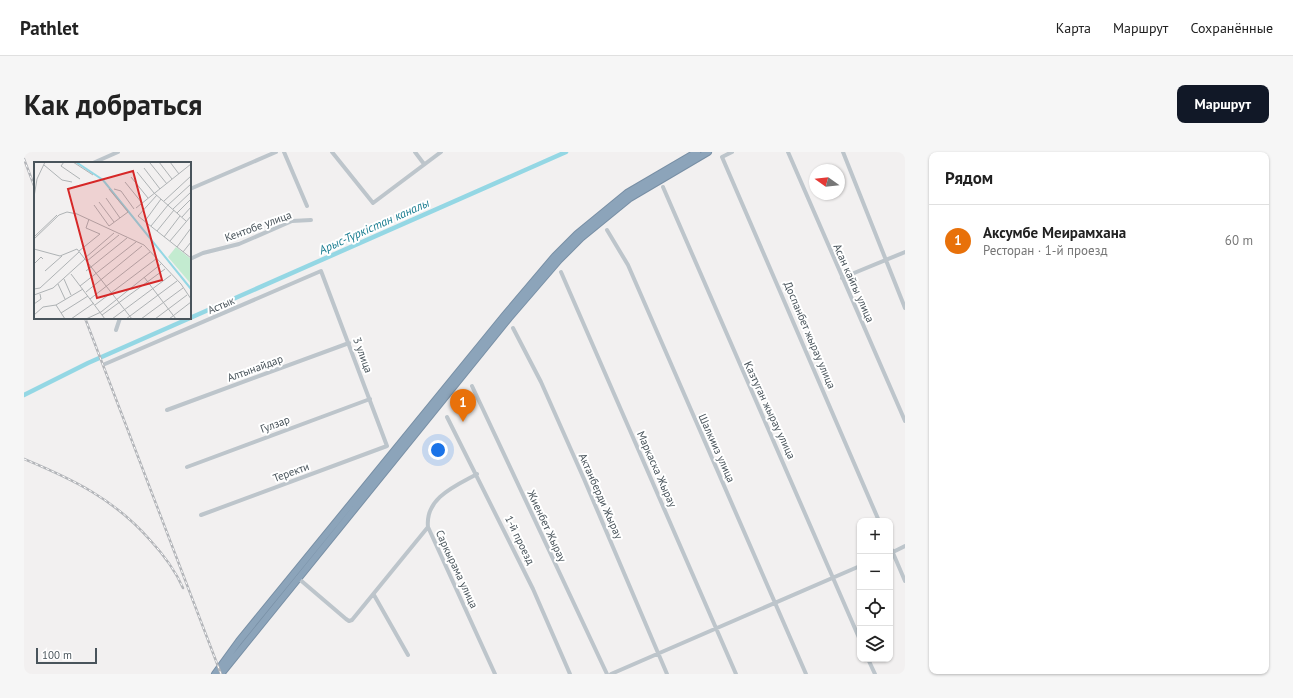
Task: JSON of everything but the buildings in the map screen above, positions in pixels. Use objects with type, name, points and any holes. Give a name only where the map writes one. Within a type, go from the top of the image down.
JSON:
[{"type":"highway","points":[[215,674],[259,617],[509,310],[555,256],[627,193],[697,152]]},
{"type":"highway","points":[[221,674],[504,324],[559,260],[586,233],[630,198],[708,152]]},
{"type":"street","points":[[95,162],[118,152]]},
{"type":"street","points":[[191,189],[276,152]]},
{"type":"street","points":[[284,152],[307,206]]},
{"type":"street","points":[[332,152],[373,203],[441,152]]},
{"type":"street","points":[[414,152],[424,164]]},
{"type":"street","name":"Доспанбет жырау улица","points":[[732,152],[722,157],[878,518]]},
{"type":"street","name":"Асан кайгы улица","points":[[788,152],[905,420]]},
{"type":"street","points":[[843,152],[905,308]]},
{"type":"street","name":"Казтуган жырау улица","points":[[663,187],[739,364],[787,469],[832,578],[857,633]]},
{"type":"street","name":"Кентобе улица","points":[[191,259],[203,253],[238,244],[292,221],[311,220]]},
{"type":"street","name":"Шалкииз улица","points":[[607,230],[628,266],[806,674]]},
{"type":"street","points":[[842,278],[905,252]]},
{"type":"street","name":"3 улица","points":[[321,271],[387,446]]},
{"type":"street","name":"Астык","points":[[106,364],[321,271]]},
{"type":"street","name":"Маркаска Жырау","points":[[561,272],[736,674]]},
{"type":"street","points":[[116,330],[120,319]]},
{"type":"street","name":"Актанберди Жырау","points":[[513,328],[541,382],[667,674]]},
{"type":"street","name":"Алтынайдар","points":[[167,410],[349,343]]},
{"type":"street","name":"Жиенбет Жырау","points":[[472,386],[607,674]]},
{"type":"street","name":"Гулзар","points":[[187,467],[370,399]]},
{"type":"street","name":"1-й проезд","points":[[447,417],[477,474],[533,589],[570,674]]},
{"type":"street","name":"Теректи","points":[[201,515],[387,446]]},
{"type":"street","points":[[428,527],[427,518],[429,512],[442,494],[477,474]]},
{"type":"street","name":"Саркырама улица","points":[[298,578],[349,621],[352,620],[374,595],[428,527],[496,674]]},
{"type":"street","points":[[893,551],[905,546]]},
{"type":"street","points":[[892,554],[905,580]]},
{"type":"street","points":[[611,674],[857,567]]},
{"type":"street","points":[[374,595],[408,655]]},
{"type":"street","points":[[869,662],[875,674]]},
{"type":"waterway","name":"Арыс-Түркістан каналы","points":[[191,318],[566,152]]},
{"type":"waterway","name":"Арыс-Түркістан каналы","points":[[24,395],[88,363],[188,319]]},
{"type":"railway","points":[[24,159],[34,185]]},
{"type":"railway","points":[[85,319],[221,674]]},
{"type":"railway","points":[[24,459],[76,483],[92,492],[122,513],[160,551],[183,588]]},
{"type":"place","name":"Аксумбе Меирамхана","points":[[463,422]]}]
